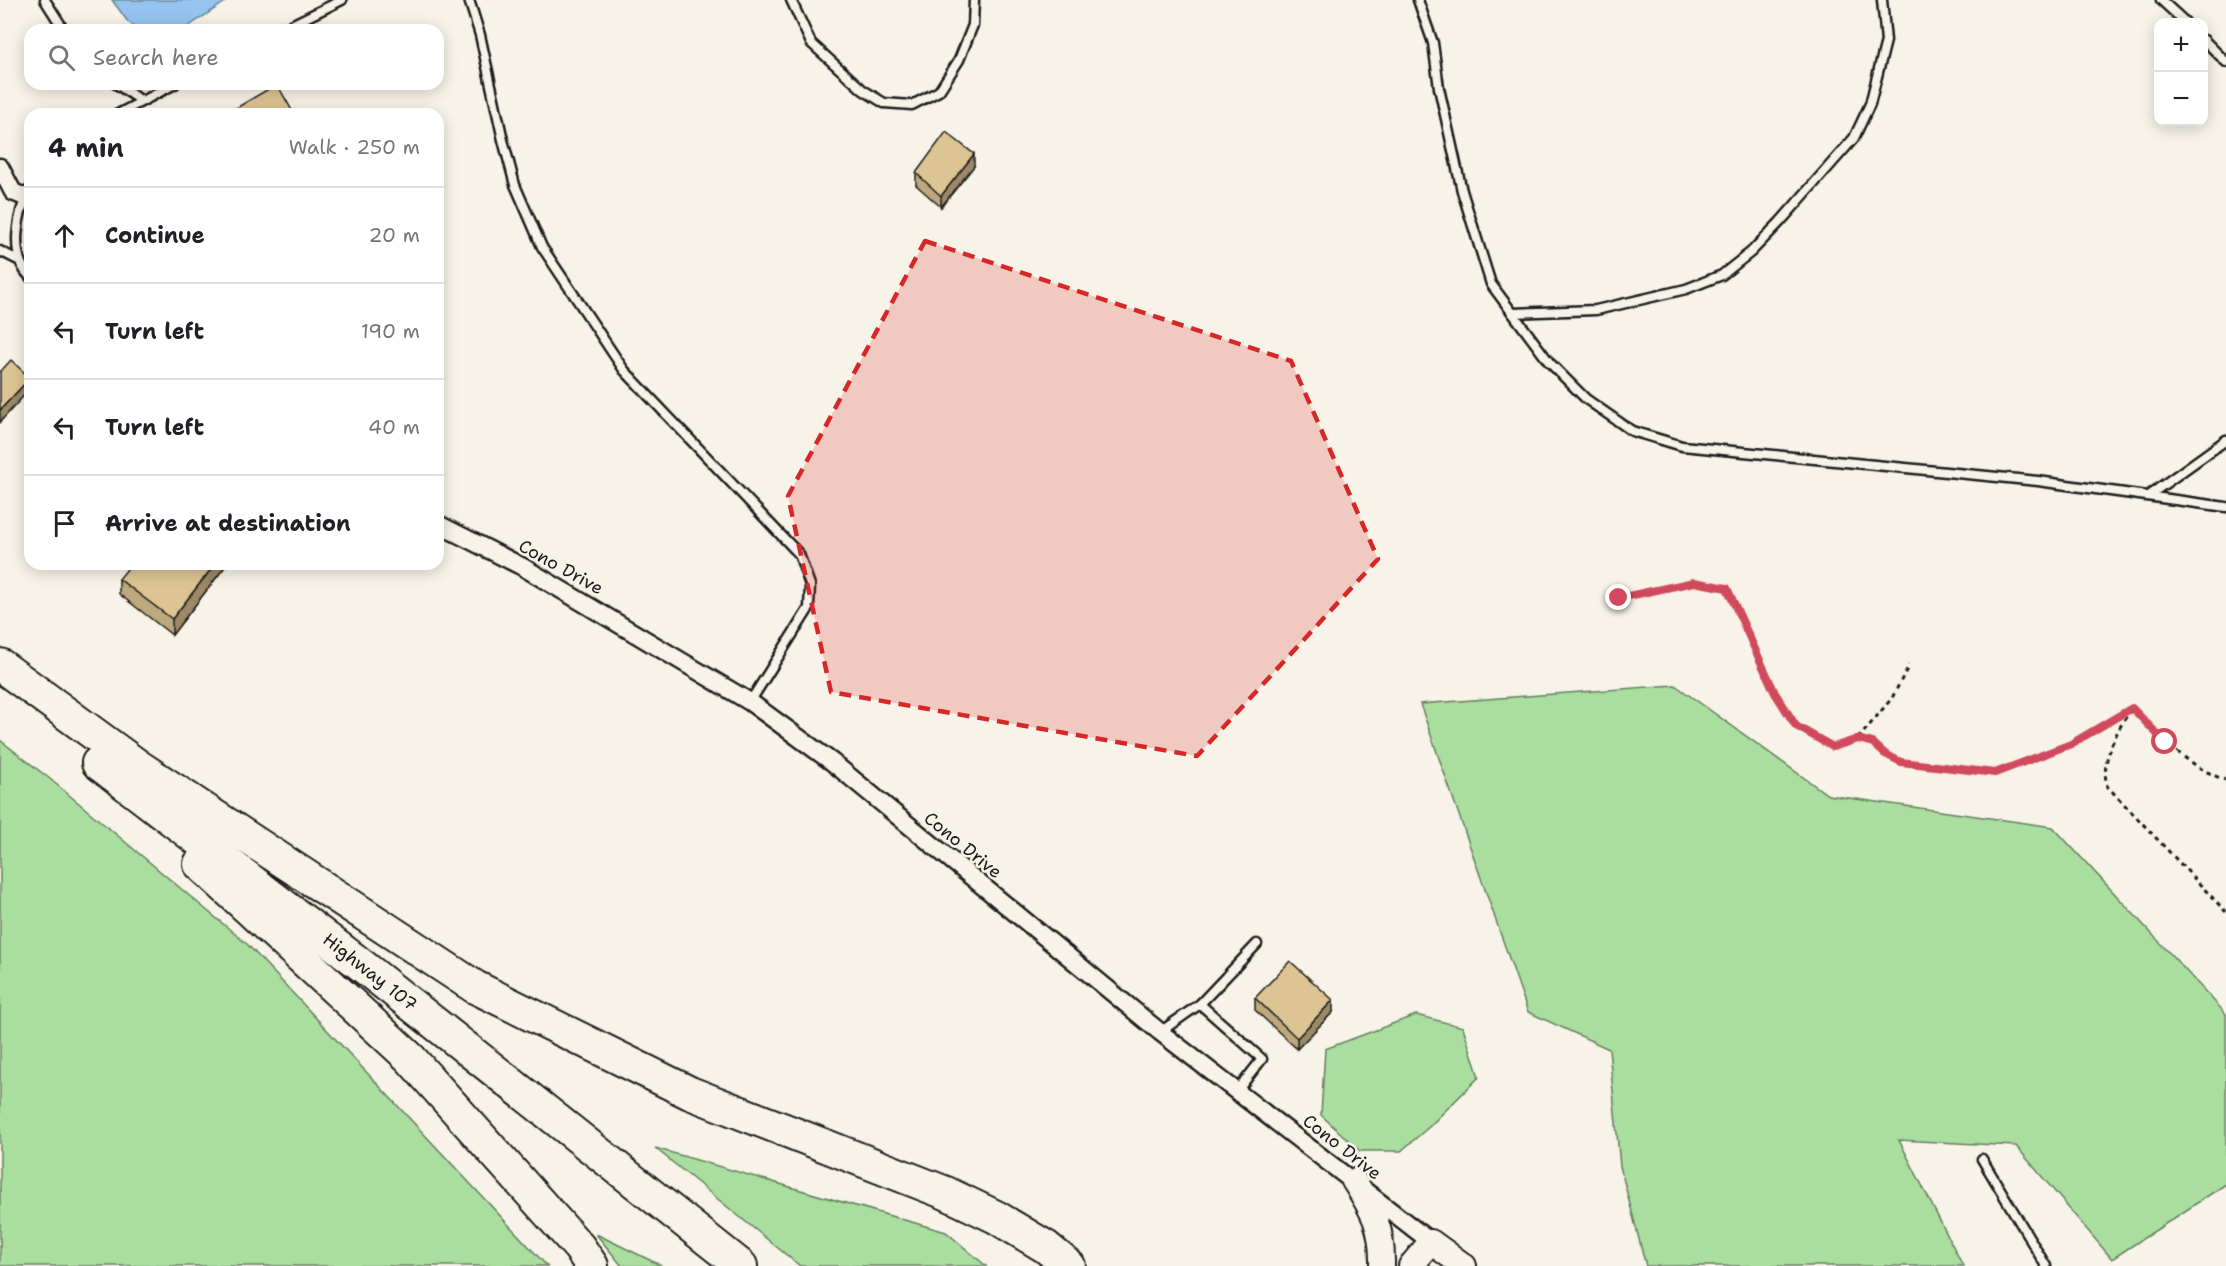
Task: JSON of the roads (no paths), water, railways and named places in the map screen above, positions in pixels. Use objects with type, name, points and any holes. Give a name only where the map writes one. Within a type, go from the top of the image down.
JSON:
[{"type":"highway","points":[[0,665],[138,766],[475,987],[690,1093],[946,1193],[996,1217],[1046,1247],[1069,1266]]},
{"type":"highway","name":"Highway 107","points":[[0,678],[95,760],[360,964],[741,1266]]},
{"type":"highway","points":[[95,760],[190,855],[410,1058],[579,1247],[592,1266]]},
{"type":"street","points":[[0,167],[13,192],[24,193]]},
{"type":"street","name":"Cono Drive","points":[[444,527],[523,567],[750,702],[832,762],[1160,1032],[1431,1242]]},
{"type":"street","points":[[1354,1181],[1372,1208],[1379,1227],[1382,1266]]},
{"type":"street","points":[[1411,1266],[1431,1242],[1464,1266]]},
{"type":"lane","points":[[45,0],[60,24]]},
{"type":"lane","points":[[293,24],[342,0]]},
{"type":"lane","points":[[470,0],[480,35],[502,140],[515,185],[542,247],[624,370],[799,554],[810,585],[809,608],[750,702]]},
{"type":"lane","points":[[791,0],[811,43],[863,90],[884,103],[912,105],[939,91],[959,60],[973,25],[974,0]]},
{"type":"lane","points":[[1418,0],[1433,43],[1439,88],[1462,191],[1491,284],[1549,362],[1586,399],[1632,431],[1682,446],[2038,482],[2226,507]]},
{"type":"lane","points":[[1513,313],[1596,310],[1686,289],[1722,274],[1751,252],[1854,138],[1870,104],[1886,41],[1882,0]]},
{"type":"lane","points":[[2161,0],[2180,18]]},
{"type":"lane","points":[[2208,44],[2226,62]]},
{"type":"lane","points":[[125,90],[142,101]]},
{"type":"lane","points":[[129,108],[163,90]]},
{"type":"lane","points":[[18,260],[18,230],[24,208]]},
{"type":"lane","points":[[0,251],[18,260],[24,268]]},
{"type":"lane","points":[[2148,496],[2226,440]]},
{"type":"lane","points":[[1160,1032],[1200,1004],[1257,944]]},
{"type":"lane","points":[[1200,1004],[1262,1059],[1238,1091]]},
{"type":"lane","points":[[1982,1159],[2046,1266]]},
{"type":"water","points":[[112,0],[228,0],[192,24],[131,24]]}]
